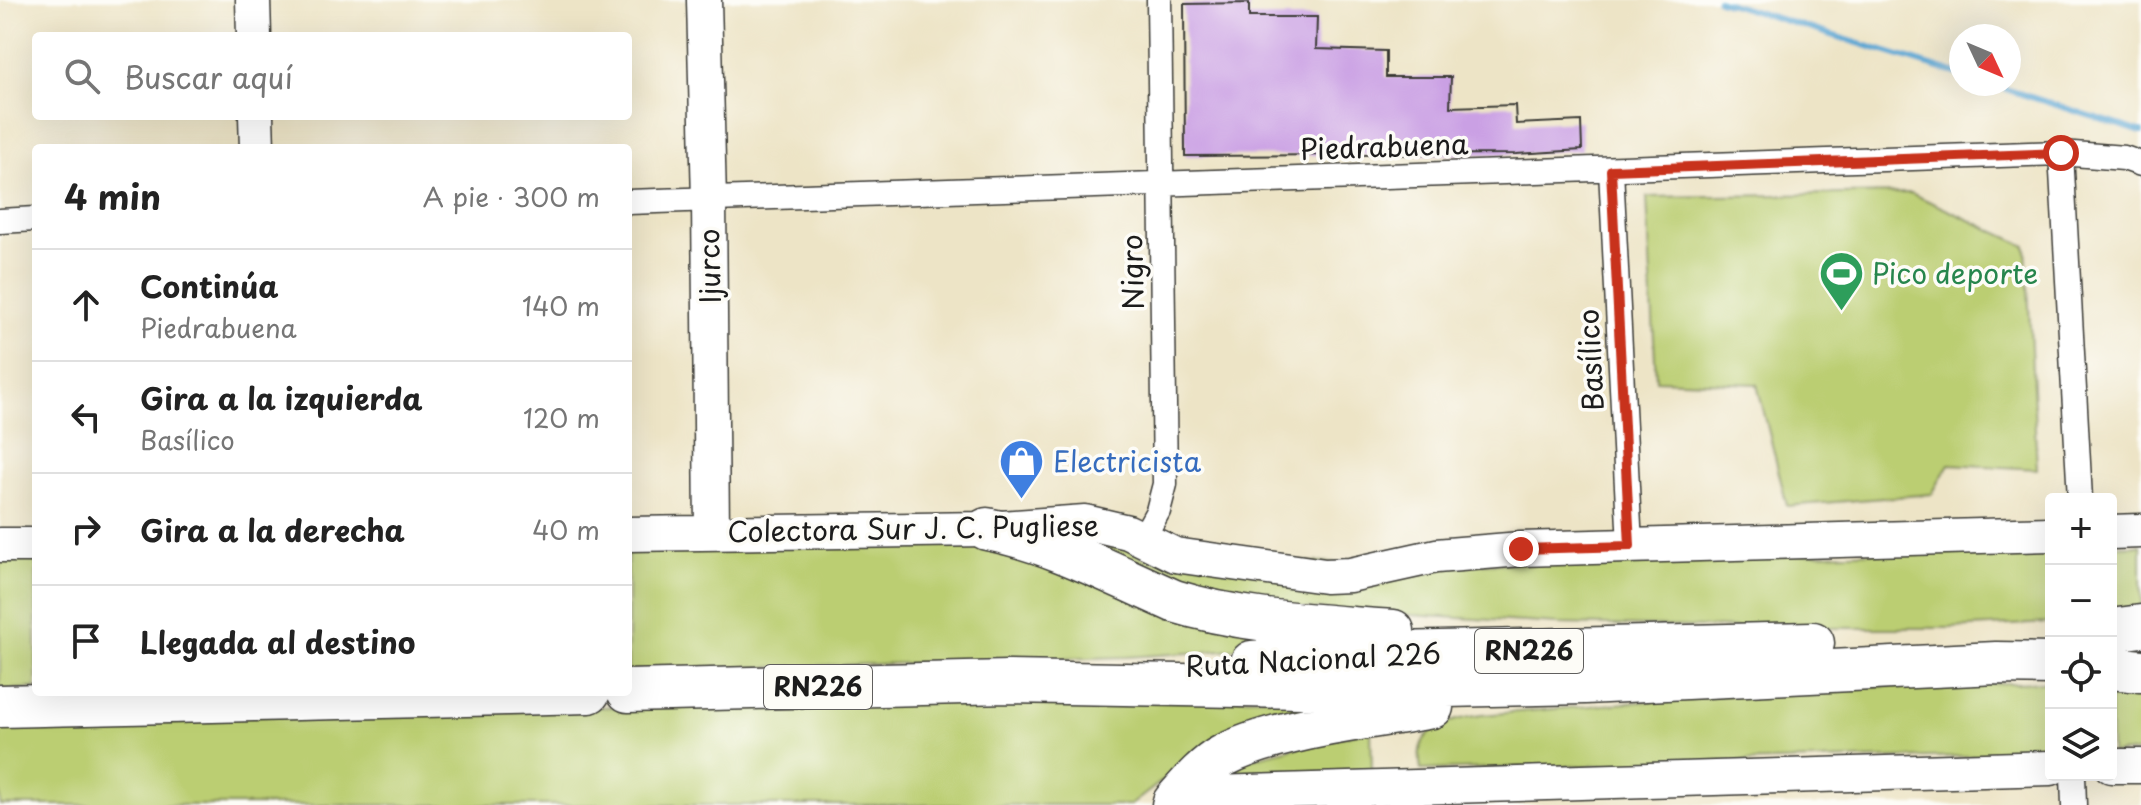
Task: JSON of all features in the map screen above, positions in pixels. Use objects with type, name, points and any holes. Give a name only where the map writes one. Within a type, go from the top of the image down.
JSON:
[{"type":"highway","points":[[987,529],[1035,540],[1174,601],[1212,612],[1583,666]]},
{"type":"highway","points":[[2117,629],[2141,626]]},
{"type":"highway","name":"Ruta Nacional 226","points":[[1583,666],[2045,635]]},
{"type":"highway","name":"Ruta Nacional 226","points":[[632,691],[1008,682],[1355,654],[1583,666],[2045,664]]},
{"type":"highway","points":[[1173,804],[1221,757],[1251,744],[1583,666]]},
{"type":"highway","points":[[2117,669],[2141,671]]},
{"type":"highway","points":[[0,706],[421,696]]},
{"type":"street","points":[[253,0],[254,32]]},
{"type":"street","name":"Ijurco","points":[[704,0],[712,532]]},
{"type":"street","name":"Nigro","points":[[1143,538],[1158,511],[1165,484],[1159,0]]},
{"type":"street","points":[[256,120],[257,144]]},
{"type":"street","points":[[2061,153],[2080,493]]},
{"type":"street","name":"Piedrabuena","points":[[632,202],[2061,153],[2124,158],[2141,164]]},
{"type":"street","name":"Basílico","points":[[1611,170],[1630,546]]},
{"type":"street","points":[[0,221],[32,219]]},
{"type":"street","name":"Colectora Sur J. C. Pugliese","points":[[632,534],[987,529],[1085,522],[1113,526],[1175,555],[1192,559],[1325,576],[1350,575],[1461,553],[2045,534]]},
{"type":"street","points":[[2117,532],[2141,531]]},
{"type":"street","points":[[0,545],[32,545]]},
{"type":"street","points":[[2117,766],[2141,766]]},
{"type":"street","points":[[1173,804],[1195,795],[1214,793],[1622,792],[2045,768]]},
{"type":"street","points":[[2073,781],[2074,805]]},
{"type":"green space","name":"Pico deporte","points":[[1911,193],[2026,246],[2037,469],[1949,464],[1932,494],[1787,506],[1757,384],[1656,380],[1647,197]]},
{"type":"green space","points":[[1079,533],[1096,534],[1145,558],[1447,565],[2045,547],[2045,623],[1950,628],[1557,624],[1248,605],[1113,557]]},
{"type":"green space","points":[[962,539],[1346,637],[1127,657],[632,671],[632,543]]},
{"type":"green space","points":[[2141,545],[2141,613],[2117,616],[2117,546]]},
{"type":"green space","points":[[32,555],[32,688],[0,690],[0,556]]},
{"type":"green space","points":[[2045,682],[2045,754],[1421,770],[1423,741],[1436,728],[1463,718],[1812,688]]},
{"type":"green space","points":[[2117,687],[2141,689],[2141,752],[2117,753]]},
{"type":"green space","points":[[1070,697],[1410,699],[1179,768],[1131,805],[0,805],[0,720]]},
{"type":"green space","points":[[1371,730],[1372,772],[1222,779],[1223,765]]},
{"type":"building","points":[[1249,3],[1249,17],[1317,17],[1316,49],[1386,51],[1386,77],[1451,77],[1450,107],[1515,105],[1516,124],[1581,121],[1582,150],[1516,154],[1185,156],[1184,4]]},
{"type":"waterway","points":[[1718,0],[1949,71]]},
{"type":"waterway","points":[[2021,94],[2141,132]]},
{"type":"place","name":"Pico deporte","points":[[1841,313]]},
{"type":"place","name":"Electricista","points":[[1022,501]]},
{"type":"route","points":[[1521,549],[1630,546],[1611,170],[2061,153]]}]
